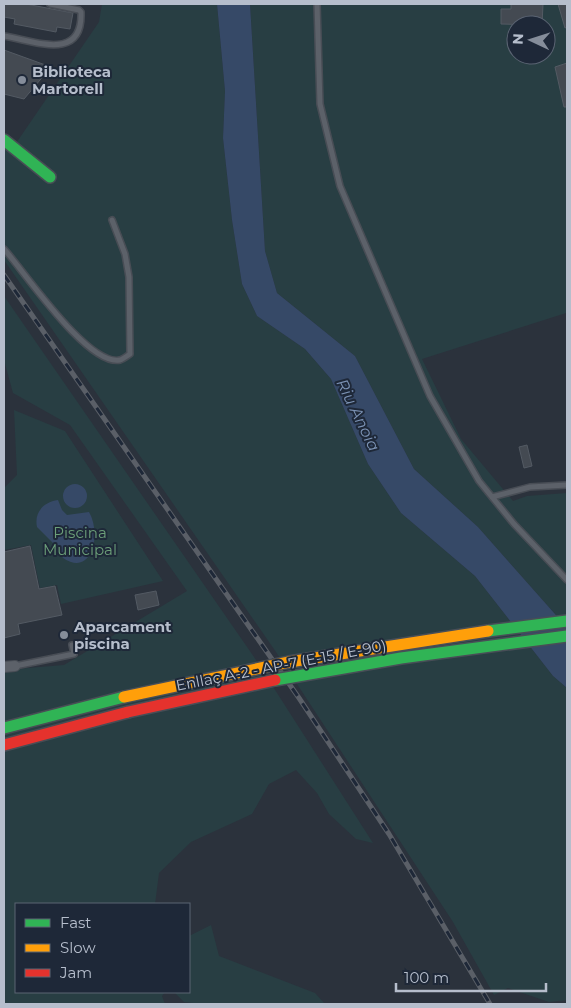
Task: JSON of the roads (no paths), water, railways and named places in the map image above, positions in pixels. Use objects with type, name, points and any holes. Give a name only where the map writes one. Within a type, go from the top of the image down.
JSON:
[{"type":"main road","points":[[4,140],[50,177]]},
{"type":"main road","name":"Enllaç A-2 - AP-7 (E-15 / E-90)","points":[[4,728],[124,697],[321,656],[421,640],[567,621]]},
{"type":"main road","name":"Enllaç A-2 - AP-7 (E-15 / E-90)","points":[[4,745],[211,692],[358,665],[567,636]]},
{"type":"street","points":[[4,667],[15,666]]},
{"type":"lane","points":[[4,36],[60,45],[71,42],[77,36],[81,12],[50,4]]},
{"type":"lane","points":[[317,4],[320,104],[340,186],[430,396],[480,481],[514,524],[567,580]]},
{"type":"lane","points":[[4,249],[69,330],[103,355],[110,359],[121,360],[130,354],[128,277],[125,254],[112,220]]},
{"type":"lane","points":[[492,497],[530,487],[567,485]]},
{"type":"lane","points":[[15,666],[74,654],[72,645]]},
{"type":"water","name":"Riu Anoia","points":[[217,4],[250,4],[265,251],[277,293],[355,356],[414,469],[478,527],[567,630],[567,688],[553,676],[475,576],[401,513],[368,464],[331,379],[305,349],[257,316],[242,284],[232,220],[223,138],[225,91]]},
{"type":"water","points":[[75,484],[84,487],[87,496],[84,505],[75,508],[66,505],[63,496],[66,487]]},
{"type":"water","points":[[58,500],[62,510],[67,515],[89,512],[93,521],[94,541],[92,551],[81,562],[73,563],[63,558],[55,545],[37,527],[37,517],[41,509],[48,503]]},
{"type":"railway","points":[[4,275],[299,698],[389,834],[490,1004]]},
{"type":"place","name":"Biblioteca Martorell","points":[[22,80]]},
{"type":"place","name":"Aparcament piscina","points":[[64,635]]},
{"type":"park label","name":"Piscina Municipal","points":[[80,540]]}]
